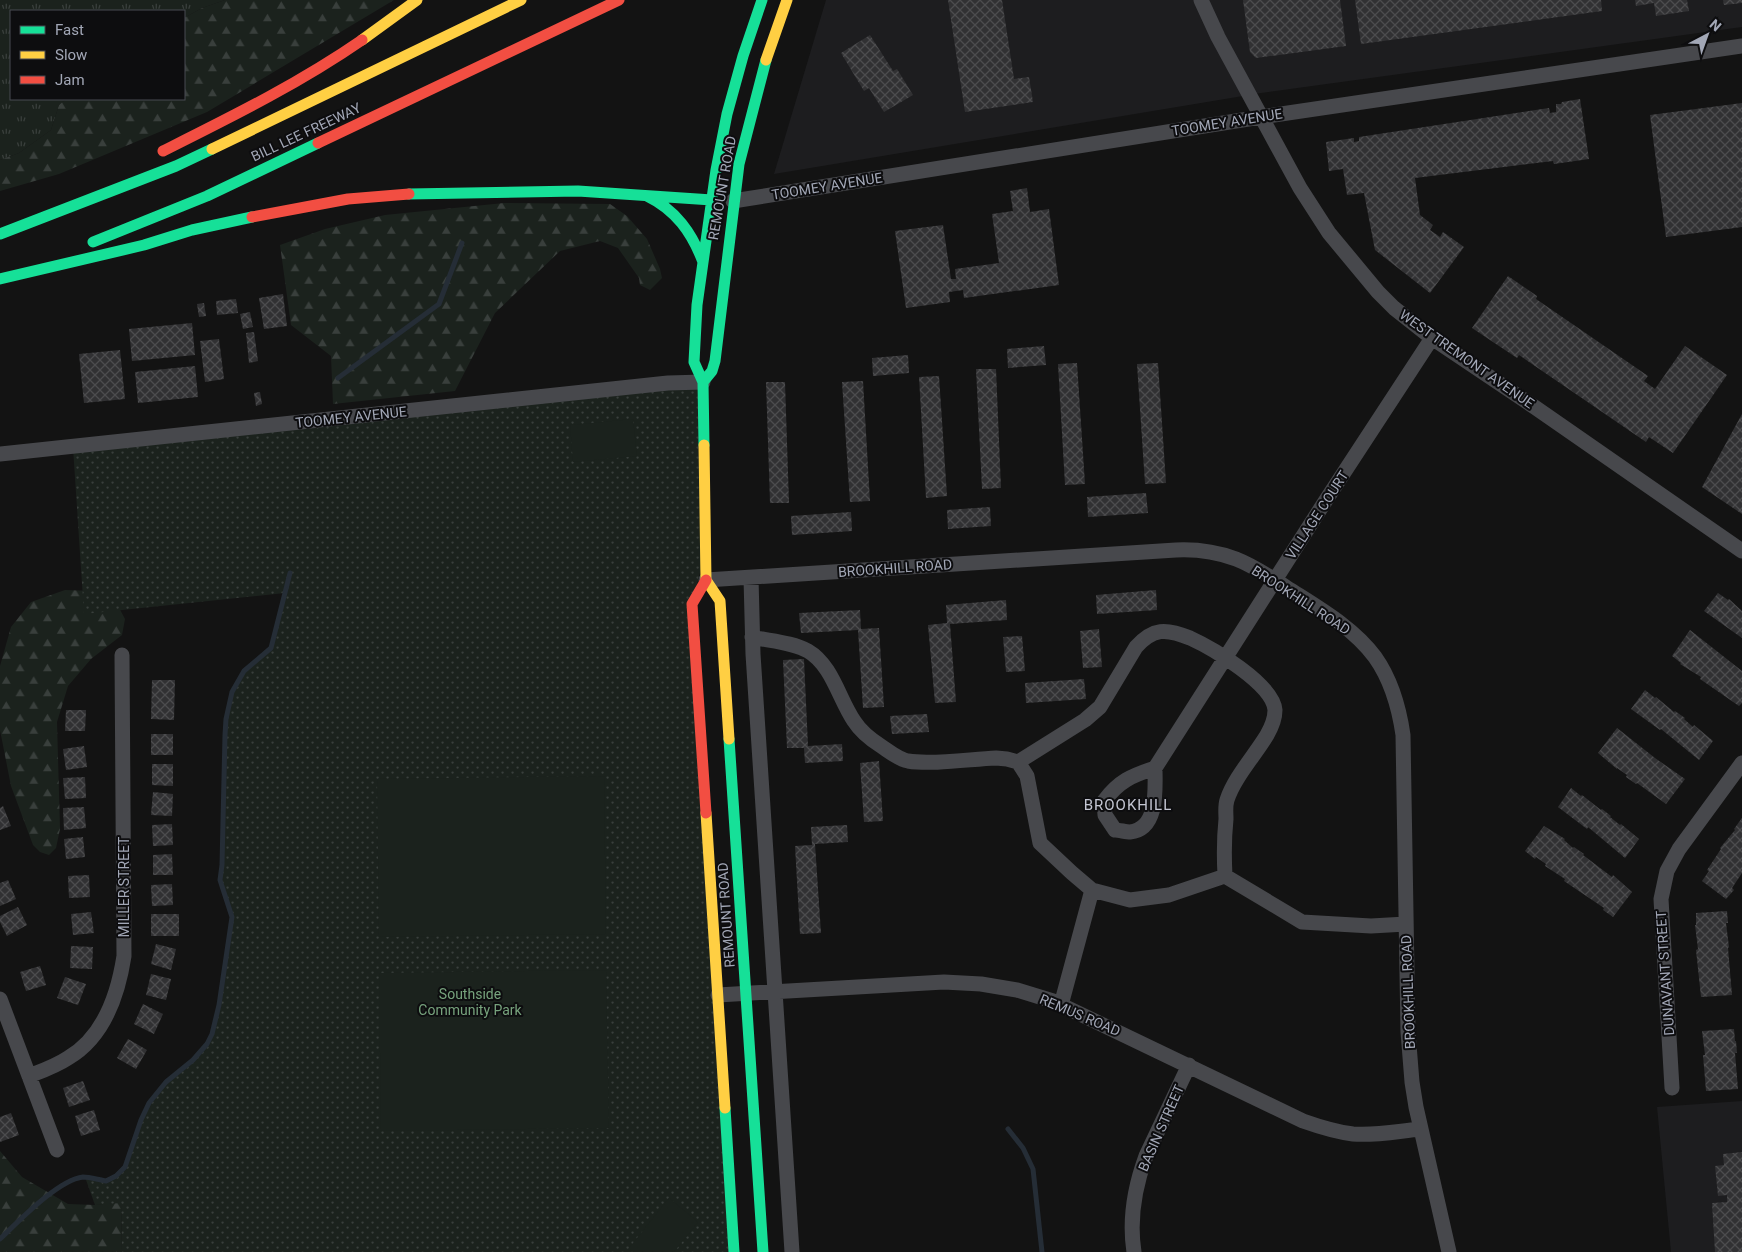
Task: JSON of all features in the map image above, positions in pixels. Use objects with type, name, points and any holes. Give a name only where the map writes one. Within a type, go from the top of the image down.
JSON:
[{"type":"main road","points":[[150,158],[283,90],[349,49],[417,0]]},
{"type":"main road","name":"BILL LEE FREEWAY","points":[[0,234],[176,166],[522,0]]},
{"type":"main road","name":"BILL LEE FREEWAY","points":[[0,278],[207,196],[619,0]]},
{"type":"main road","name":"REMOUNT ROAD","points":[[734,1252],[692,604],[706,580],[703,382],[697,372],[694,358],[697,305],[720,146],[743,56],[762,0]]},
{"type":"main road","name":"REMOUNT ROAD","points":[[703,382],[712,371],[715,361],[739,164],[770,48],[786,0]]},
{"type":"main road","name":"TOOMEY AVENUE","points":[[0,278],[144,244],[192,230],[348,199],[398,194],[578,191],[733,201]]},
{"type":"main road","points":[[0,230],[79,192]]},
{"type":"main road","points":[[643,194],[660,202],[678,217],[693,238],[703,262]]},
{"type":"main road","name":"REMOUNT ROAD","points":[[706,580],[720,601],[763,1252]]},
{"type":"street","name":"WEST TREMONT AVENUE","points":[[1201,0],[1218,37],[1300,188],[1329,233],[1378,292],[1394,308],[1432,338],[1742,551]]},
{"type":"street","name":"TOOMEY AVENUE","points":[[733,201],[1261,117],[1742,46]]},
{"type":"street","name":"VILLAGE COURT","points":[[1155,768],[1274,580],[1432,338]]},
{"type":"street","name":"TOOMEY AVENUE","points":[[0,454],[668,383],[703,382]]},
{"type":"street","name":"BROOKHILL ROAD","points":[[706,580],[1186,550],[1211,552],[1236,559],[1274,580],[1308,601],[1351,632],[1375,657],[1384,672],[1396,697],[1403,735],[1408,1032],[1412,1082],[1449,1252]]},
{"type":"street","points":[[752,578],[752,637],[792,1252]]},
{"type":"street","points":[[1018,762],[1085,720],[1100,707],[1136,647],[1142,640],[1152,634],[1158,631],[1169,631],[1190,638],[1225,657],[1259,684],[1270,697],[1275,709],[1274,719],[1268,733],[1227,801],[1224,844],[1225,876]]},
{"type":"street","points":[[752,637],[807,650],[818,659],[853,720],[866,736],[893,755],[907,760],[924,762],[996,758],[1018,762],[1027,776],[1040,843],[1092,890],[1130,900],[1168,895],[1225,876],[1302,922],[1371,926],[1406,924]]},
{"type":"street","name":"MILLER STREET","points":[[29,1076],[69,1058],[80,1050],[92,1037],[109,1012],[120,982],[124,956],[122,655]]},
{"type":"street","name":"DUNAVANT STREET","points":[[1672,1088],[1661,899],[1667,871],[1679,850],[1742,763]]},
{"type":"street","points":[[1061,1004],[1092,890]]},
{"type":"street","name":"REMUS ROAD","points":[[718,995],[944,982],[981,984],[1017,990],[1061,1004],[1304,1121],[1328,1130],[1368,1134],[1421,1129]]},
{"type":"street","points":[[0,999],[57,1150]]},
{"type":"street","name":"BASIN STREET","points":[[1134,1252],[1132,1231],[1134,1200],[1141,1170],[1189,1065]]},
{"type":"shaded area","points":[[826,0],[1742,0],[1742,27],[1261,93],[774,174]]},
{"type":"shaded area","points":[[1742,1101],[1742,1252],[1671,1252],[1657,1107]]},
{"type":"green space","points":[[0,0],[225,0],[202,8],[185,17],[185,10],[10,10],[10,100],[65,100],[59,105],[51,130],[19,153],[0,160]]},
{"type":"green space","points":[[225,0],[394,0],[207,112],[59,174],[0,191],[0,160],[19,153],[51,130],[59,105],[65,100],[185,100],[185,17],[202,8]]},
{"type":"green space","points":[[504,203],[610,204],[627,216],[647,239],[662,278],[650,290],[640,285],[639,278],[618,248],[600,241],[560,251],[495,313],[455,391],[333,404],[331,356],[291,325],[280,245],[325,229],[385,215]]},
{"type":"green space","name":"Southside Community Park","points":[[703,382],[705,553],[692,604],[734,1252],[122,1252],[121,1203],[95,1205],[85,1177],[106,1181],[116,1176],[125,1167],[141,1120],[149,1103],[166,1083],[193,1060],[207,1044],[212,1034],[219,1005],[232,917],[220,880],[226,719],[232,692],[244,671],[271,648],[285,593],[84,614],[73,447]]},
{"type":"green space","points":[[633,419],[637,456],[573,462],[570,425]]},
{"type":"green space","points":[[65,590],[97,591],[117,604],[125,619],[122,635],[91,659],[68,686],[57,722],[60,829],[56,848],[49,855],[40,852],[33,845],[11,786],[0,730],[0,666],[11,627],[31,602]]},
{"type":"green space","points":[[604,776],[606,934],[379,937],[377,779]]},
{"type":"green space","points":[[606,970],[609,1128],[381,1131],[379,973]]},
{"type":"green space","points":[[0,1151],[22,1177],[68,1204],[95,1205],[121,1202],[122,1252],[0,1252]]},
{"type":"green space","points":[[669,1198],[698,1222],[674,1252],[633,1252],[629,1248]]},
{"type":"building","points":[[948,0],[1002,0],[1014,79],[1029,77],[1033,102],[965,112]]},
{"type":"building","points":[[1243,0],[1340,0],[1346,46],[1256,58],[1250,52]]},
{"type":"building","points":[[1355,0],[1601,0],[1602,11],[1361,44]]},
{"type":"building","points":[[1635,0],[1687,0],[1689,11],[1656,16],[1654,3],[1636,6]]},
{"type":"building","points":[[1723,0],[1742,0],[1742,3],[1724,5]]},
{"type":"building","points":[[870,35],[893,71],[897,69],[913,95],[884,112],[869,88],[864,91],[841,53]]},
{"type":"building","points":[[1580,99],[1589,159],[1554,164],[1553,161],[1415,178],[1420,215],[1433,225],[1430,230],[1440,237],[1443,232],[1464,247],[1430,293],[1375,250],[1364,193],[1347,195],[1343,169],[1329,171],[1326,142],[1354,138],[1354,142],[1359,141],[1359,137],[1549,108],[1550,113],[1556,112],[1556,104]]},
{"type":"building","points":[[1742,103],[1742,227],[1666,237],[1650,115]]},
{"type":"building","points":[[1027,188],[1030,212],[1049,209],[1059,285],[964,298],[963,290],[949,292],[950,302],[906,308],[895,231],[943,225],[951,279],[956,279],[955,269],[999,263],[992,214],[1013,211],[1010,191]]},
{"type":"building","points":[[1508,276],[1537,296],[1536,299],[1648,376],[1644,381],[1655,389],[1685,346],[1727,375],[1673,453],[1649,437],[1646,442],[1519,355],[1517,358],[1472,328]]},
{"type":"building","points":[[283,294],[287,326],[264,329],[259,298]]},
{"type":"building","points":[[236,299],[238,313],[217,315],[216,301]]},
{"type":"building","points":[[204,303],[206,316],[199,317],[197,304]]},
{"type":"building","points":[[250,312],[253,327],[243,329],[240,314]]},
{"type":"building","points":[[192,323],[195,355],[132,361],[129,329]]},
{"type":"building","points":[[254,332],[258,361],[249,363],[246,333]]},
{"type":"building","points":[[219,339],[224,379],[205,382],[200,341]]},
{"type":"building","points":[[1044,346],[1046,365],[1008,368],[1007,349]]},
{"type":"building","points":[[120,350],[125,399],[84,403],[79,354]]},
{"type":"building","points":[[908,355],[909,373],[873,376],[872,358]]},
{"type":"building","points":[[1077,363],[1085,484],[1065,485],[1058,364]]},
{"type":"building","points":[[1158,363],[1166,483],[1145,484],[1137,364]]},
{"type":"building","points":[[195,366],[198,397],[138,403],[135,372]]},
{"type":"building","points":[[976,369],[996,369],[1001,488],[982,489]]},
{"type":"building","points":[[939,376],[947,496],[926,498],[919,377]]},
{"type":"building","points":[[863,381],[870,501],[850,502],[842,382]]},
{"type":"building","points":[[766,382],[785,382],[789,503],[770,503]]},
{"type":"building","points":[[260,392],[262,404],[256,406],[254,393]]},
{"type":"building","points":[[1742,414],[1742,514],[1702,487]]},
{"type":"building","points":[[1146,493],[1148,513],[1088,517],[1087,497]]},
{"type":"building","points":[[990,507],[991,526],[948,529],[947,510]]},
{"type":"building","points":[[851,512],[852,531],[792,535],[791,516]]},
{"type":"building","points":[[1156,590],[1157,610],[1097,614],[1096,595]]},
{"type":"building","points":[[1718,593],[1729,599],[1742,611],[1742,638],[1704,611]]},
{"type":"building","points":[[1006,600],[1007,620],[950,624],[956,702],[935,703],[928,625],[947,623],[946,605]]},
{"type":"building","points":[[860,610],[861,629],[879,628],[884,707],[863,708],[858,630],[801,633],[799,613]]},
{"type":"building","points":[[1099,629],[1102,667],[1083,668],[1080,631]]},
{"type":"building","points":[[1690,630],[1742,671],[1742,703],[1739,706],[1700,679],[1701,677],[1680,664],[1672,656]]},
{"type":"building","points":[[1022,636],[1025,671],[1006,672],[1003,637]]},
{"type":"building","points":[[804,659],[808,746],[842,744],[843,761],[805,763],[804,748],[787,748],[783,660]]},
{"type":"building","points":[[1084,679],[1086,699],[1026,703],[1025,683]]},
{"type":"building","points":[[152,680],[175,680],[174,720],[151,719]]},
{"type":"building","points":[[1645,690],[1685,718],[1693,727],[1694,725],[1713,741],[1699,760],[1661,729],[1631,709]]},
{"type":"building","points":[[66,710],[86,710],[85,731],[65,731]]},
{"type":"building","points":[[927,714],[929,732],[892,734],[890,716]]},
{"type":"building","points":[[1617,728],[1685,779],[1666,804],[1626,777],[1627,775],[1598,753]]},
{"type":"building","points":[[151,734],[173,734],[173,755],[151,755]]},
{"type":"building","points":[[84,746],[87,767],[66,770],[63,749]]},
{"type":"building","points":[[879,761],[883,821],[864,822],[860,763]]},
{"type":"building","points":[[152,764],[173,764],[173,786],[152,785]]},
{"type":"building","points":[[85,777],[86,798],[65,799],[63,778]]},
{"type":"building","points":[[1571,788],[1602,809],[1639,839],[1625,858],[1588,827],[1587,829],[1558,807]]},
{"type":"building","points":[[153,792],[173,794],[172,816],[151,815]]},
{"type":"building","points":[[3,806],[11,826],[0,830],[0,808]]},
{"type":"building","points":[[84,807],[86,828],[64,830],[63,808]]},
{"type":"building","points":[[1742,818],[1742,873],[1732,888],[1734,890],[1726,899],[1702,881],[1720,848]]},
{"type":"building","points":[[172,824],[173,845],[153,846],[152,825]]},
{"type":"building","points":[[847,825],[848,842],[815,844],[821,933],[800,934],[795,846],[812,845],[811,827]]},
{"type":"building","points":[[1544,826],[1565,839],[1573,848],[1584,854],[1612,877],[1613,875],[1632,892],[1613,917],[1603,910],[1604,908],[1545,866],[1546,864],[1536,857],[1535,859],[1525,851]]},
{"type":"building","points":[[83,837],[85,857],[66,859],[64,839]]},
{"type":"building","points":[[172,854],[173,875],[153,875],[153,855]]},
{"type":"building","points":[[89,875],[90,897],[69,898],[68,876]]},
{"type":"building","points":[[8,880],[16,899],[0,906],[0,883]]},
{"type":"building","points":[[172,884],[173,905],[152,906],[151,885]]},
{"type":"building","points":[[18,907],[27,925],[7,936],[0,922],[0,916]]},
{"type":"building","points":[[1727,911],[1728,923],[1726,923],[1732,995],[1701,997],[1696,950],[1698,949],[1695,925],[1696,913]]},
{"type":"building","points":[[91,912],[94,933],[73,935],[71,914]]},
{"type":"building","points":[[151,914],[179,914],[179,936],[151,936]]},
{"type":"building","points":[[156,944],[176,949],[171,970],[151,964]]},
{"type":"building","points":[[71,946],[93,947],[92,969],[70,968]]},
{"type":"building","points":[[40,966],[46,985],[26,991],[20,972]]},
{"type":"building","points":[[151,974],[171,979],[166,1000],[146,995]]},
{"type":"building","points":[[65,977],[86,984],[78,1005],[57,998]]},
{"type":"building","points":[[143,1004],[163,1014],[154,1034],[134,1024]]},
{"type":"building","points":[[1734,1029],[1738,1089],[1706,1091],[1702,1031]]},
{"type":"building","points":[[128,1039],[147,1050],[136,1069],[117,1058]]},
{"type":"building","points":[[83,1081],[90,1100],[69,1107],[63,1088]]},
{"type":"building","points":[[94,1110],[100,1130],[81,1136],[75,1116]]},
{"type":"building","points":[[11,1113],[19,1135],[0,1142],[0,1117]]},
{"type":"building","points":[[1742,1152],[1742,1252],[1715,1252],[1712,1203],[1727,1202],[1727,1195],[1718,1196],[1715,1166],[1724,1165],[1723,1154]]},
{"type":"waterway","points":[[338,378],[439,304],[462,243]]},
{"type":"waterway","points":[[0,1239],[39,1202],[62,1185],[83,1177],[106,1181],[116,1176],[125,1167],[141,1120],[149,1103],[166,1082],[193,1060],[207,1044],[212,1034],[219,1005],[232,917],[220,880],[226,719],[232,692],[244,671],[271,648],[290,573]]},
{"type":"waterway","points":[[1008,1129],[1023,1148],[1033,1169],[1042,1252]]},
{"type":"traffic: fast","points":[[704,445],[703,382],[694,362],[697,305],[716,170],[727,114],[743,56],[762,0]]},
{"type":"traffic: fast","points":[[703,382],[712,371],[715,361],[739,164],[766,60]]},
{"type":"traffic: fast","points":[[93,242],[207,196],[318,143]]},
{"type":"traffic: fast","points":[[0,234],[176,166],[212,149]]},
{"type":"traffic: fast","points":[[409,194],[578,191],[712,200]]},
{"type":"traffic: fast","points":[[647,196],[666,208],[682,223],[694,241],[703,262]]},
{"type":"traffic: fast","points":[[0,279],[144,245],[192,230],[252,217]]},
{"type":"traffic: fast","points":[[729,739],[763,1252]]},
{"type":"traffic: fast","points":[[725,1108],[734,1252]]},
{"type":"traffic: slow","points":[[362,40],[417,0]]},
{"type":"traffic: slow","points":[[212,149],[521,0]]},
{"type":"traffic: slow","points":[[766,60],[787,0]]},
{"type":"traffic: slow","points":[[704,445],[706,580],[720,601],[729,739]]},
{"type":"traffic: slow","points":[[706,813],[725,1108]]},
{"type":"traffic: jam","points":[[318,143],[619,0]]},
{"type":"traffic: jam","points":[[163,151],[290,85],[362,40]]},
{"type":"traffic: jam","points":[[252,217],[348,199],[409,194]]},
{"type":"traffic: jam","points":[[706,580],[692,604],[706,813]]},
{"type":"district","name":"BROOKHILL","points":[[1128,805]]}]
